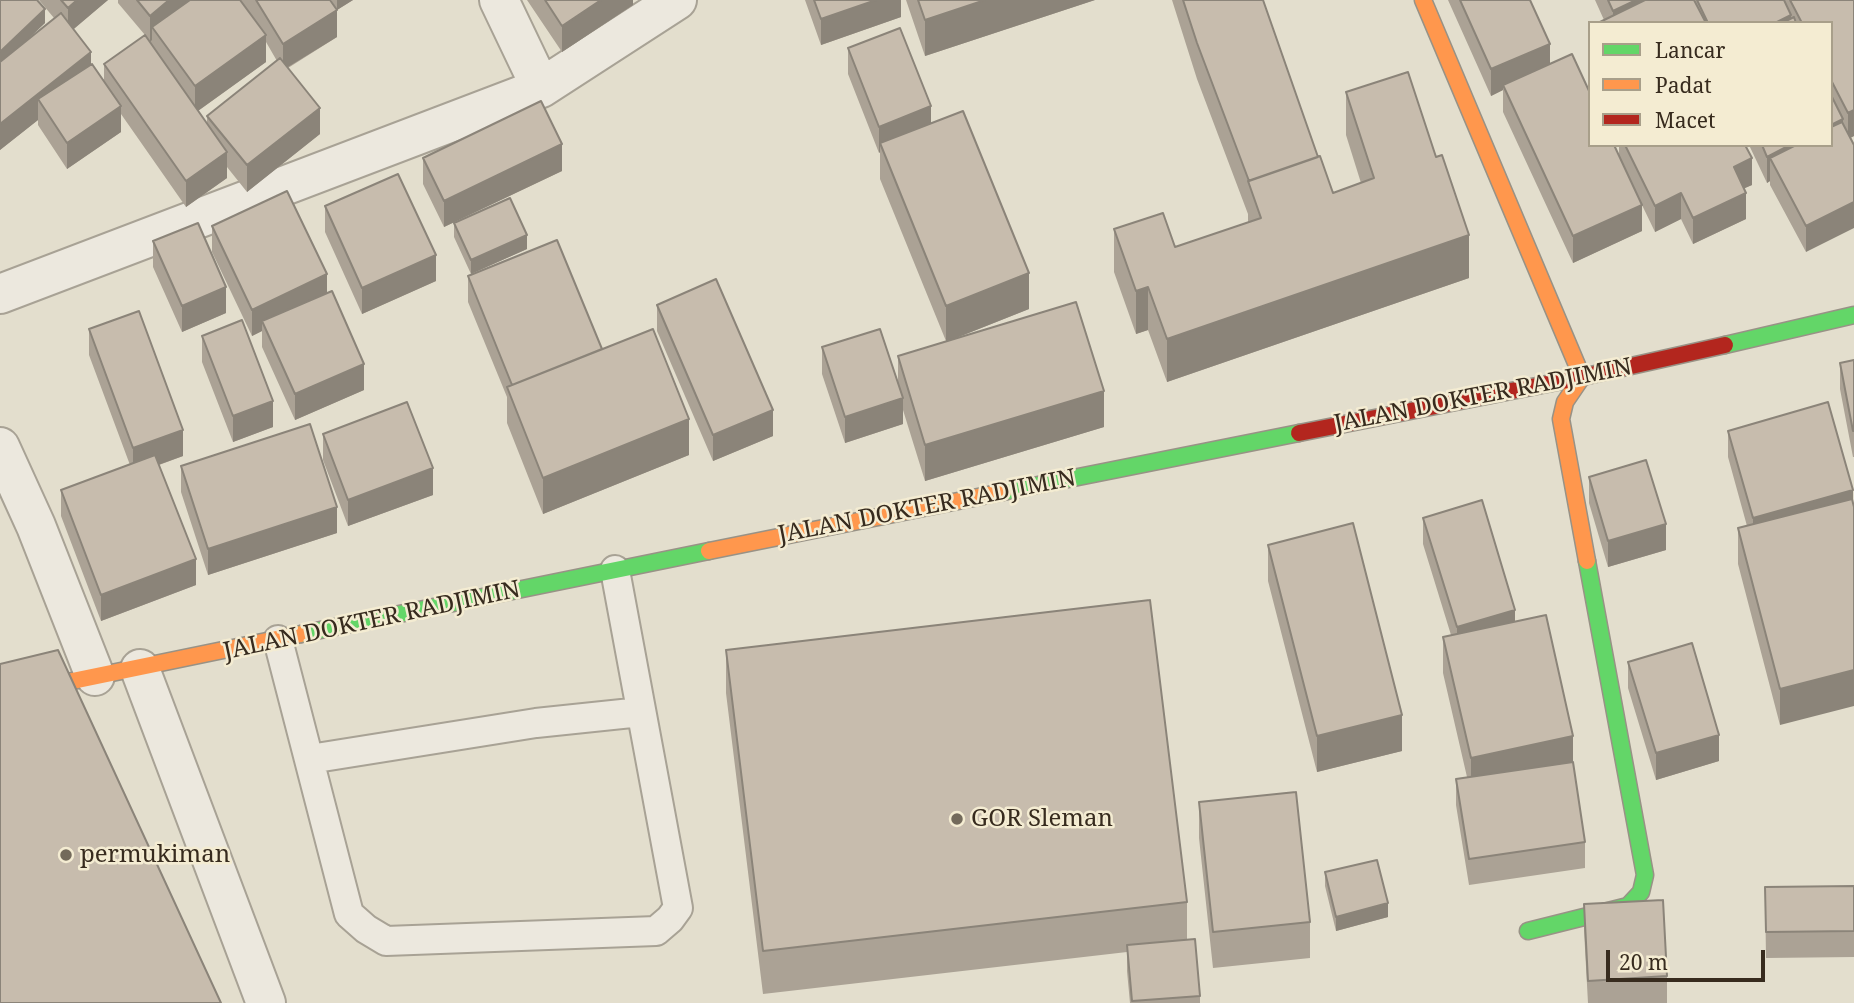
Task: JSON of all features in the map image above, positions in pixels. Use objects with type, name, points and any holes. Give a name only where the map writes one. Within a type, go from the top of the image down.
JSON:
[{"type":"main road","points":[[1423,0],[1582,377],[1565,402],[1561,419],[1645,875],[1642,892],[1628,906],[1528,931]]},
{"type":"main road","name":"JALAN DOKTER RADJIMIN","points":[[0,696],[1582,377],[1854,315]]},
{"type":"street","points":[[499,0],[541,88]]},
{"type":"street","points":[[0,294],[541,88],[677,0]]},
{"type":"street","points":[[0,447],[36,526],[95,676]]},
{"type":"street","points":[[140,669],[266,1003]]},
{"type":"lane","points":[[278,640],[349,914],[366,929],[386,941],[656,931],[678,908],[615,570]]},
{"type":"lane","points":[[310,759],[536,723],[641,712]]},
{"type":"building","points":[[0,0],[37,0],[45,9],[0,52]]},
{"type":"building","points":[[61,0],[77,0],[68,8]]},
{"type":"building","points":[[137,0],[169,0],[150,16]]},
{"type":"building","points":[[190,0],[240,0],[266,35],[195,86],[152,27]]},
{"type":"building","points":[[256,0],[330,0],[337,10],[283,44]]},
{"type":"building","points":[[545,0],[601,0],[562,26]]},
{"type":"building","points":[[814,0],[876,0],[821,19]]},
{"type":"building","points":[[918,0],[985,0],[925,20]]},
{"type":"building","points":[[1183,0],[1263,0],[1318,157],[1249,181]]},
{"type":"building","points":[[1460,0],[1530,0],[1550,44],[1491,69]]},
{"type":"building","points":[[1608,0],[1636,0],[1613,11]]},
{"type":"building","points":[[1645,0],[1694,0],[1705,21],[1602,21]]},
{"type":"building","points":[[1697,0],[1784,0],[1791,15],[1779,21],[1707,21]]},
{"type":"building","points":[[1790,0],[1854,0],[1854,110],[1848,113],[1833,84],[1833,21],[1801,21]]},
{"type":"building","points":[[61,13],[91,52],[0,124],[0,62]]},
{"type":"building","points":[[900,28],[931,106],[879,127],[848,48]]},
{"type":"building","points":[[145,35],[227,152],[186,181],[104,64]]},
{"type":"building","points":[[1572,54],[1588,89],[1588,147],[1615,147],[1642,205],[1573,236],[1503,85]]},
{"type":"building","points":[[280,58],[320,108],[247,165],[207,116]]},
{"type":"building","points":[[92,64],[121,106],[67,143],[38,99]]},
{"type":"building","points":[[1408,72],[1436,157],[1442,155],[1469,235],[1167,339],[1148,287],[1136,291],[1114,229],[1163,213],[1175,247],[1261,218],[1248,181],[1320,156],[1333,193],[1374,178],[1346,92]]},
{"type":"building","points":[[1833,99],[1843,119],[1833,124]]},
{"type":"building","points":[[541,101],[562,144],[444,201],[423,158]]},
{"type":"building","points":[[963,111],[1029,273],[946,306],[880,143]]},
{"type":"building","points":[[1842,122],[1854,145],[1854,202],[1806,226],[1770,158],[1792,147],[1833,147],[1833,126]]},
{"type":"building","points":[[1626,147],[1746,147],[1752,158],[1734,167],[1746,193],[1693,218],[1681,193],[1655,206]]},
{"type":"building","points":[[1763,147],[1786,147],[1767,157]]},
{"type":"building","points":[[398,174],[436,255],[362,288],[325,206]]},
{"type":"building","points":[[287,191],[327,274],[252,310],[212,226]]},
{"type":"building","points":[[510,198],[527,235],[471,260],[454,223]]},
{"type":"building","points":[[198,223],[226,287],[182,306],[153,241]]},
{"type":"building","points":[[557,240],[602,349],[512,385],[468,276]]},
{"type":"building","points":[[716,279],[773,410],[713,435],[657,305]]},
{"type":"building","points":[[332,291],[364,364],[295,394],[262,321]]},
{"type":"building","points":[[1076,302],[1104,391],[925,445],[898,356]]},
{"type":"building","points":[[139,311],[183,430],[133,448],[89,329]]},
{"type":"building","points":[[242,320],[273,401],[233,416],[202,336]]},
{"type":"building","points":[[653,329],[689,419],[543,478],[507,387]]},
{"type":"building","points":[[880,329],[903,398],[845,417],[822,347]]},
{"type":"building","points":[[1854,360],[1854,431],[1853,431],[1840,363]]},
{"type":"building","points":[[407,402],[433,468],[348,500],[323,434]]},
{"type":"building","points":[[1828,402],[1853,490],[1753,518],[1728,431]]},
{"type":"building","points":[[310,424],[337,507],[208,549],[181,466]]},
{"type":"building","points":[[155,455],[196,559],[101,595],[61,490]]},
{"type":"building","points":[[1646,460],[1666,524],[1608,541],[1589,477]]},
{"type":"building","points":[[1852,499],[1854,670],[1780,689],[1738,528]]},
{"type":"building","points":[[1482,500],[1515,610],[1457,627],[1423,518]]},
{"type":"building","points":[[1353,523],[1402,715],[1317,736],[1268,545]]},
{"type":"building","name":"GOR Sleman","points":[[1150,600],[1187,902],[763,951],[726,650]]},
{"type":"building","points":[[1546,615],[1573,736],[1471,758],[1443,637]]},
{"type":"building","points":[[1692,643],[1719,735],[1656,753],[1628,662]]},
{"type":"building","name":"permukiman","points":[[58,650],[221,1003],[0,1003],[0,664]]},
{"type":"building","points":[[1573,762],[1585,842],[1469,859],[1456,779]]},
{"type":"building","points":[[1296,792],[1310,922],[1213,932],[1199,802]]},
{"type":"building","points":[[1377,860],[1388,903],[1336,917],[1325,872]]},
{"type":"building","points":[[1854,886],[1854,931],[1766,932],[1765,887]]},
{"type":"building","points":[[1663,900],[1667,976],[1588,981],[1584,904]]},
{"type":"building","points":[[1195,939],[1200,996],[1132,1001],[1127,945]]},
{"type":"traffic: fast","points":[[1725,345],[1854,315]]},
{"type":"traffic: fast","points":[[1003,492],[1299,433]]},
{"type":"traffic: fast","points":[[301,634],[709,551]]},
{"type":"traffic: fast","points":[[1528,931],[1628,906],[1641,892],[1645,875],[1587,561]]},
{"type":"traffic: slow","points":[[1423,0],[1582,377],[1565,402],[1561,419],[1587,561]]},
{"type":"traffic: slow","points":[[709,551],[1003,492]]},
{"type":"traffic: slow","points":[[0,696],[301,634]]},
{"type":"traffic: jam","points":[[1299,433],[1582,377],[1725,345]]},
{"type":"place","name":"GOR Sleman","points":[[957,819]]},
{"type":"place","name":"permukiman","points":[[66,855]]}]
